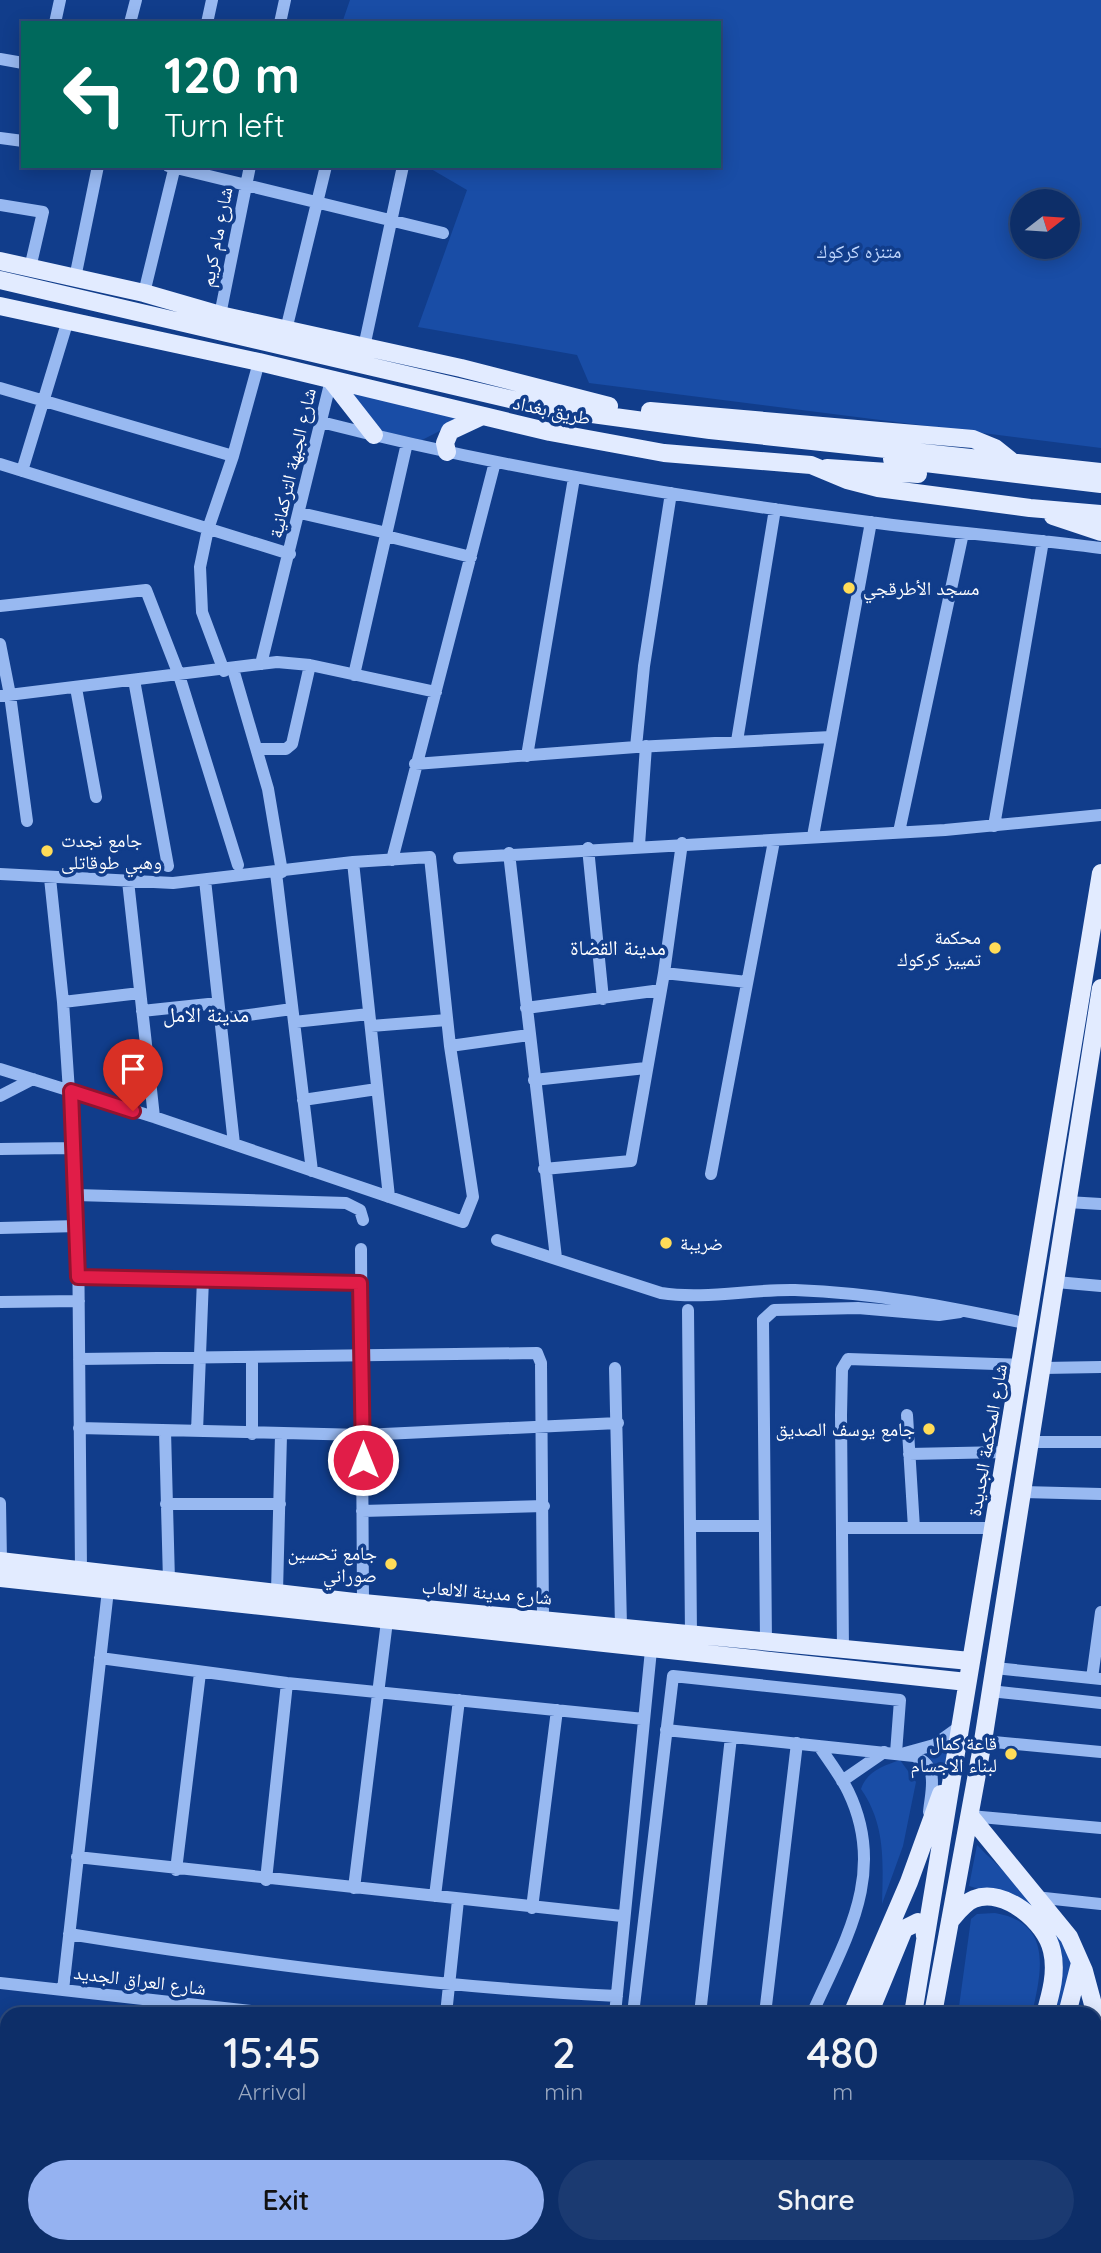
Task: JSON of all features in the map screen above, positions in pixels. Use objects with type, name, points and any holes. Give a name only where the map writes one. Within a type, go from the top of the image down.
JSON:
[{"type":"main road","points":[[0,261],[144,293],[192,316],[220,315],[356,345],[430,371]]},
{"type":"main road","name":"طريق بغداد","points":[[0,280],[52,292],[192,316],[345,362],[430,371],[548,408],[728,424],[788,438],[1096,469]]},
{"type":"main road","points":[[44,316],[52,292]]},
{"type":"main road","name":"طريق بغداد","points":[[0,306],[259,362],[482,416],[664,453],[828,460],[847,480],[878,488],[1030,508],[1101,514]]},
{"type":"main road","points":[[345,362],[356,345]]},
{"type":"main road","points":[[331,380],[374,435]]},
{"type":"main road","points":[[447,452],[445,443],[450,431],[482,416]]},
{"type":"main road","points":[[728,424],[973,439],[995,448],[1010,460]]},
{"type":"main road","points":[[788,438],[828,460],[869,469],[1101,494]]},
{"type":"main road","points":[[828,460],[1101,484]]},
{"type":"main road","points":[[1030,508],[1101,532]]},
{"type":"main road","name":"شارع المحكمة الجديدة","points":[[914,2007],[992,1528],[1029,1324],[1059,1122],[1101,873]]},
{"type":"main road","points":[[934,2007],[995,1668],[1101,988]]},
{"type":"main road","name":"شارع مدينة الالعاب","points":[[0,1561],[363,1602],[543,1618],[843,1651],[970,1661]]},
{"type":"main road","name":"شارع مدينة الالعاب","points":[[0,1578],[484,1633],[967,1682]]},
{"type":"main road","points":[[484,1613],[484,1633]]},
{"type":"main road","points":[[855,2007],[909,1882],[955,1758]]},
{"type":"main road","points":[[970,1816],[1034,1897],[1063,1927],[1080,1962],[1096,2007]]},
{"type":"main road","points":[[950,1921],[971,1900],[986,1897],[1004,1901],[1032,1919],[1049,1941],[1054,1961],[1046,2007]]},
{"type":"main road","points":[[872,2007],[904,1929],[918,1922],[924,1926],[925,1936]]},
{"type":"main road","points":[[1070,2007],[1080,1962]]},
{"type":"street","points":[[55,21],[60,0]]},
{"type":"street","points":[[130,21],[135,0]]},
{"type":"street","points":[[207,21],[212,0]]},
{"type":"street","points":[[281,21],[285,0]]},
{"type":"street","points":[[0,59],[21,63]]},
{"type":"street","points":[[0,138],[21,141]]},
{"type":"street","points":[[75,278],[98,168]]},
{"type":"street","points":[[144,293],[173,168]]},
{"type":"street","points":[[177,168],[443,233]]},
{"type":"street","name":"شارع مام كريم","points":[[220,315],[250,168]]},
{"type":"street","points":[[286,330],[326,168]]},
{"type":"street","points":[[356,345],[402,168]]},
{"type":"street","points":[[0,205],[43,212],[30,268]]},
{"type":"street","points":[[22,471],[68,320]]},
{"type":"street","points":[[259,362],[233,456],[208,529],[199,590],[202,612],[229,670],[258,748],[279,872],[312,1171]]},
{"type":"street","name":"شارع الجبهة التركمانية","points":[[261,664],[331,380]]},
{"type":"street","points":[[0,388],[233,456]]},
{"type":"street","points":[[321,422],[574,478],[871,522],[1101,548]]},
{"type":"street","points":[[354,675],[407,443]]},
{"type":"street","points":[[391,860],[495,462]]},
{"type":"street","points":[[0,464],[290,554]]},
{"type":"street","points":[[527,756],[574,478]]},
{"type":"street","points":[[639,845],[644,666],[671,493]]},
{"type":"street","points":[[737,741],[775,509]]},
{"type":"street","points":[[300,513],[471,557]]},
{"type":"street","points":[[813,835],[871,522]]},
{"type":"street","points":[[900,832],[963,533]]},
{"type":"street","points":[[994,826],[1044,541]]},
{"type":"street","points":[[0,606],[146,590],[179,675],[238,865]]},
{"type":"street","points":[[0,644],[5,696],[27,821]]},
{"type":"street","points":[[5,696],[261,664],[310,665],[436,692]]},
{"type":"street","points":[[258,748],[286,749],[292,744],[310,665]]},
{"type":"street","points":[[134,680],[168,866]]},
{"type":"street","points":[[76,688],[96,797]]},
{"type":"street","points":[[415,764],[641,746],[831,737]]},
{"type":"street","points":[[459,858],[639,845],[774,841],[813,835],[994,826],[1101,815]]},
{"type":"street","points":[[711,1174],[774,841]]},
{"type":"street","points":[[544,1169],[631,1161],[664,973],[682,843]]},
{"type":"street","points":[[588,848],[603,999]]},
{"type":"street","points":[[509,853],[556,1258]]},
{"type":"street","points":[[0,874],[173,883],[353,862],[430,857],[450,1046],[473,1197],[463,1222],[154,1117],[0,1069]]},
{"type":"street","points":[[353,862],[389,1197]]},
{"type":"street","points":[[50,878],[71,1091],[78,1226],[81,1571]]},
{"type":"street","points":[[205,880],[234,1144]]},
{"type":"street","points":[[128,881],[154,1117]]},
{"type":"street","points":[[664,973],[747,982]]},
{"type":"street","points":[[526,1008],[661,990]]},
{"type":"street","points":[[63,1002],[140,993]]},
{"type":"street","points":[[142,1011],[218,1003]]},
{"type":"street","points":[[219,1019],[293,1015],[370,1020],[447,1020]]},
{"type":"street","points":[[450,1046],[529,1035]]},
{"type":"street","points":[[534,1080],[646,1068]]},
{"type":"street","points":[[0,1096],[33,1079]]},
{"type":"street","points":[[303,1100],[377,1089]]},
{"type":"street","points":[[0,1149],[73,1148]]},
{"type":"street","points":[[76,1195],[346,1203],[360,1210],[363,1220]]},
{"type":"street","points":[[1067,1202],[1101,1204]]},
{"type":"street","points":[[0,1228],[78,1226]]},
{"type":"street","points":[[497,1240],[661,1293],[686,1297],[744,1291],[849,1292],[909,1298],[1029,1324]]},
{"type":"street","points":[[361,1249],[363,1602]]},
{"type":"street","points":[[78,1277],[360,1283]]},
{"type":"street","points":[[197,1431],[203,1279]]},
{"type":"street","points":[[1056,1282],[1101,1286]]},
{"type":"street","points":[[0,1302],[79,1301]]},
{"type":"street","points":[[766,1643],[763,1320],[774,1310],[807,1307],[939,1315],[967,1311]]},
{"type":"street","points":[[688,1310],[691,1635]]},
{"type":"street","points":[[79,1359],[537,1353],[541,1363],[543,1618]]},
{"type":"street","points":[[252,1357],[252,1433]]},
{"type":"street","points":[[843,1651],[842,1369],[848,1359],[1022,1366]]},
{"type":"street","points":[[1043,1367],[1101,1367]]},
{"type":"street","points":[[615,1368],[621,1626]]},
{"type":"street","points":[[906,1415],[914,1528]]},
{"type":"street","points":[[79,1429],[363,1435],[541,1429],[618,1423]]},
{"type":"street","points":[[165,1431],[169,1581]]},
{"type":"street","points":[[277,1592],[281,1435]]},
{"type":"street","points":[[1031,1442],[1101,1442]]},
{"type":"street","points":[[909,1454],[1005,1452]]},
{"type":"street","points":[[1023,1492],[1101,1494]]},
{"type":"street","points":[[0,1503],[0,1561]]},
{"type":"street","points":[[166,1504],[280,1504]]},
{"type":"street","points":[[362,1511],[544,1506]]},
{"type":"street","points":[[690,1526],[763,1526]]},
{"type":"street","points":[[844,1528],[992,1528]]},
{"type":"street","points":[[63,1990],[108,1590]]},
{"type":"street","points":[[995,1668],[1097,1678],[1101,1612]]},
{"type":"street","points":[[354,1888],[387,1621]]},
{"type":"street","points":[[616,2007],[622,1916],[651,1650]]},
{"type":"street","points":[[100,1658],[287,1683],[644,1719]]},
{"type":"street","points":[[176,1870],[200,1673]]},
{"type":"street","points":[[634,2007],[673,1675],[900,1700],[894,1753]]},
{"type":"street","points":[[266,1880],[287,1683]]},
{"type":"street","points":[[990,1691],[1101,1703]]},
{"type":"street","points":[[435,1896],[458,1700]]},
{"type":"street","points":[[532,1908],[556,1710]]},
{"type":"street","points":[[842,1781],[894,1753],[934,1745],[959,1727]]},
{"type":"street","points":[[666,1730],[894,1753],[922,1759],[931,1769],[927,1831]]},
{"type":"street","points":[[701,2007],[731,1737]]},
{"type":"street","points":[[983,1741],[1101,1752]]},
{"type":"street","points":[[766,2007],[797,1744]]},
{"type":"street","points":[[815,2007],[854,1922],[864,1882],[861,1833],[853,1803],[820,1746]]},
{"type":"street","points":[[970,1816],[1101,1828]]},
{"type":"street","points":[[77,1857],[266,1880],[622,1916]]},
{"type":"street","points":[[1034,1897],[1101,1904]]},
{"type":"street","points":[[447,2007],[458,1900]]},
{"type":"street","points":[[69,1934],[269,1965],[522,1992],[617,1996]]},
{"type":"street","name":"شارع العراق الجديد","points":[[0,1983],[181,2007]]},
{"type":"green space","name":"متنزه كركوك","points":[[350,0],[1101,0],[1101,448],[589,383],[577,355],[418,327],[467,190],[429,168],[721,168],[721,21],[343,21]]},
{"type":"green space","points":[[345,389],[465,418],[422,440],[377,430]]},
{"type":"green space","points":[[950,1743],[942,1775],[926,1753]]},
{"type":"green space","points":[[900,1760],[916,1782],[903,1846],[882,1904],[879,1830],[861,1789],[871,1773]]},
{"type":"green space","points":[[977,1845],[1048,1917],[1068,1950],[1072,1967],[1064,2007],[1054,2007],[1063,1968],[1061,1948],[1055,1935],[982,1890],[969,1886]]},
{"type":"green space","points":[[995,1913],[1014,1919],[1027,1927],[1035,1939],[1040,1967],[1033,2007],[959,2007],[971,1919],[977,1914]]},
{"type":"place","name":"مسجد الأطرقجي","points":[[849,588]]},
{"type":"place","name":"جامع نجدت وهبي طوقاتلى","points":[[47,851]]},
{"type":"place","name":"محكمة تمييز كركوك","points":[[995,948]]},
{"type":"place","name":"ضريبة","points":[[666,1243]]},
{"type":"place","name":"جامع يوسف الصديق","points":[[929,1429]]},
{"type":"place","name":"جامع تحسين صوراني","points":[[391,1564]]},
{"type":"place","name":"قاعة كمال لبناء الاجسام","points":[[1011,1754]]},
{"type":"district","name":"مدينة القضاة","points":[[618,947]]},
{"type":"district","name":"مدينة الامل","points":[[206,1014]]},
{"type":"route","points":[[133,1111],[71,1091],[78,1277],[360,1283],[363,1460]]}]
